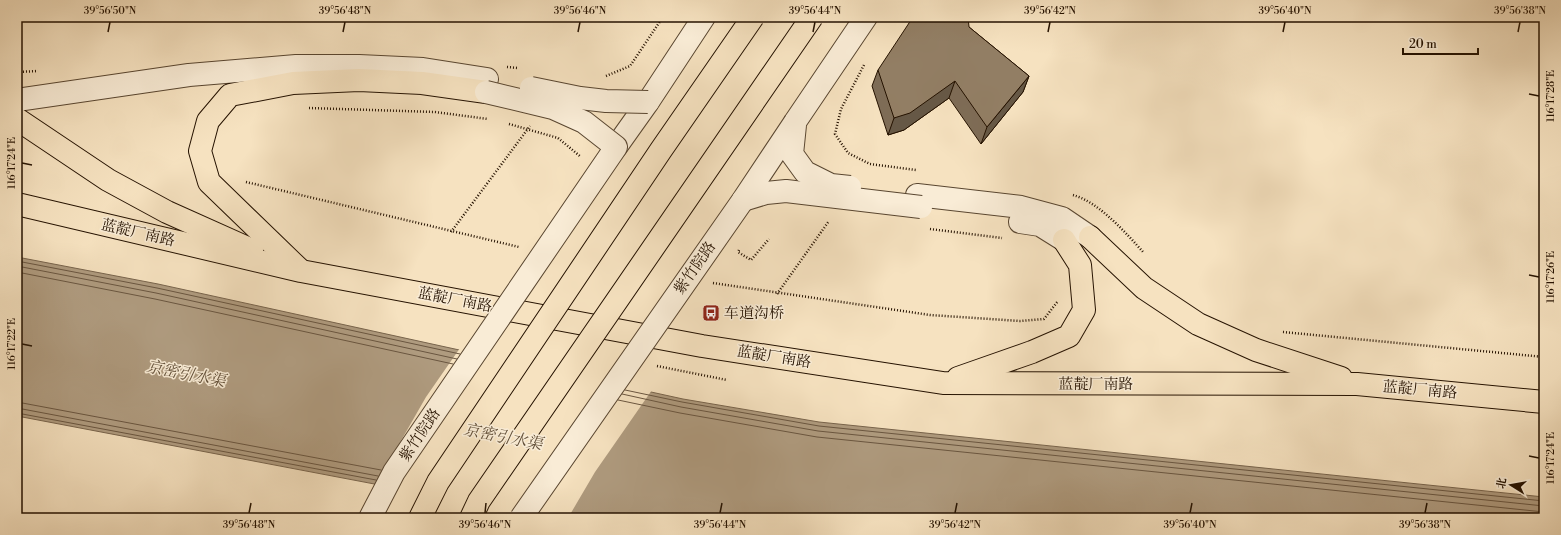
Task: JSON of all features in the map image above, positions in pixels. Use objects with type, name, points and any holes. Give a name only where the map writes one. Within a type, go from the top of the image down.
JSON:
[{"type":"highway","points":[[420,518],[438,482],[661,150],[753,17]]},
{"type":"highway","points":[[471,518],[479,501],[812,17]]},
{"type":"highway","points":[[301,271],[209,182],[200,150],[208,121],[230,95],[293,83],[359,80],[487,86]]},
{"type":"highway","points":[[17,119],[108,180],[167,212],[301,271]]},
{"type":"highway","name":"蓝靛厂南路","points":[[17,204],[301,271],[702,346],[943,383],[1357,384],[1544,402]]},
{"type":"highway","points":[[1090,237],[1144,288],[1198,324],[1256,350],[1357,384]]},
{"type":"highway","points":[[943,383],[1032,352],[1069,336],[1084,310],[1080,265],[1064,240]]},
{"type":"street","name":"紫竹院路","points":[[370,518],[394,472],[648,102],[704,17]]},
{"type":"street","name":"紫竹院路","points":[[521,518],[722,229],[744,200],[866,17]]},
{"type":"street","points":[[17,100],[189,76],[296,66],[359,66],[423,69],[487,86],[553,108],[584,122],[616,147]]},
{"type":"street","points":[[487,86],[606,101],[648,102]]},
{"type":"street","points":[[795,122],[792,154],[805,172],[831,185],[1040,225],[1064,240]]},
{"type":"street","points":[[744,200],[766,193],[786,191],[1021,207],[1062,218],[1090,237]]},
{"type":"path","points":[[601,78],[630,66],[663,17]]},
{"type":"path","points":[[865,63],[841,109],[835,134],[848,153],[870,164],[916,170]]},
{"type":"path","points":[[505,66],[520,69]]},
{"type":"path","points":[[435,112],[494,120]]},
{"type":"path","points":[[451,232],[535,120]]},
{"type":"path","points":[[508,124],[558,138],[583,159],[587,191]]},
{"type":"path","points":[[1068,194],[1081,198],[1116,223],[1146,254]]},
{"type":"path","points":[[777,294],[833,216]]},
{"type":"path","points":[[722,229],[743,236],[738,252],[751,260],[769,239]]},
{"type":"path","points":[[1277,332],[1544,357]]},
{"type":"path","points":[[631,360],[727,380]]},
{"type":"water","name":"京密引水渠","points":[[17,257],[158,284],[683,399],[819,422],[1544,497],[1544,518],[553,518],[17,416]]},
{"type":"pier","points":[[460,348],[652,390],[595,472],[568,518],[542,518],[375,486],[426,397]]},
{"type":"building","points":[[913,17],[968,17],[969,27],[1029,76],[987,127],[955,81],[910,113],[894,118],[878,70]]},
{"type":"place","name":"车道沟桥","points":[[711,313]]}]
